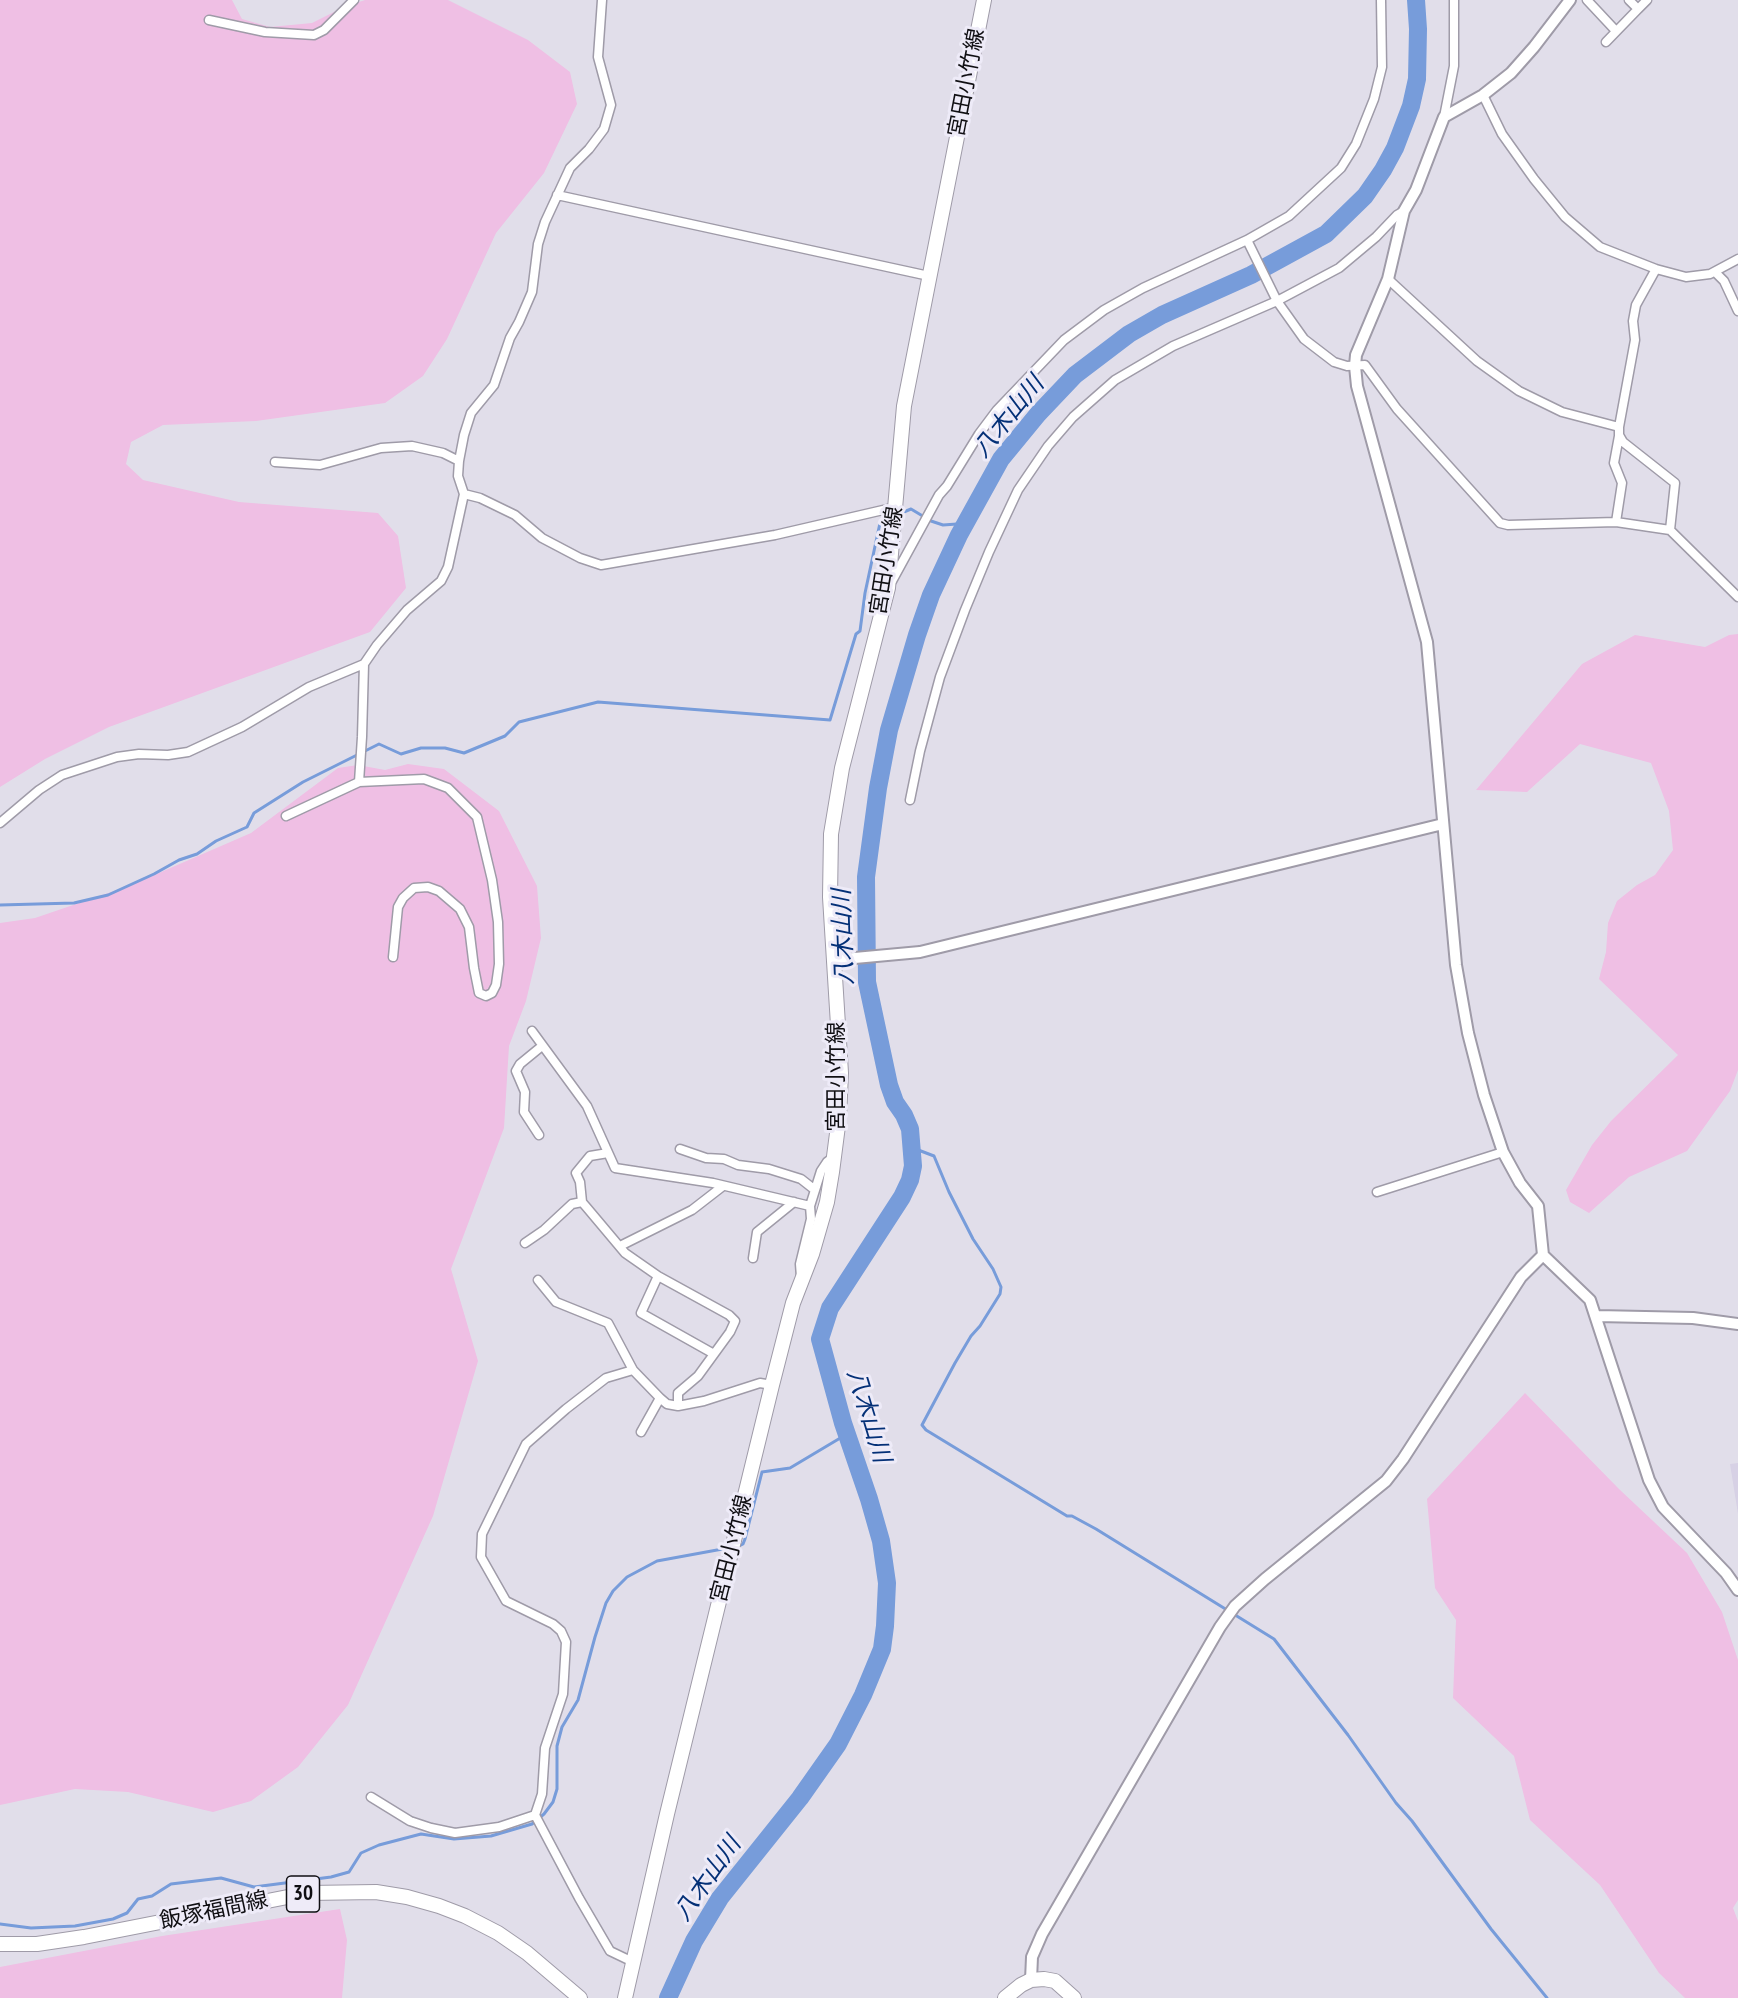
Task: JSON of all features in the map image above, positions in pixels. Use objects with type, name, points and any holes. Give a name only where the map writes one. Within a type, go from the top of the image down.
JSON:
[{"type":"main road","name":"宮田小竹線","points":[[625,1998],[772,1385],[793,1303],[812,1254],[827,1202],[835,1156],[841,1073],[830,897],[831,834],[842,768],[888,588],[904,406],[984,0]]},
{"type":"main road","name":"飯塚福間線","points":[[0,1944],[37,1944],[84,1938],[308,1893],[376,1892],[418,1900],[465,1916],[498,1933],[527,1953],[580,1998]]},
{"type":"main road","points":[[1005,1998],[1031,1980],[1044,1979],[1055,1981],[1074,1998]]},
{"type":"street","points":[[209,20],[265,32],[314,35],[324,30],[354,0]]},
{"type":"street","points":[[358,782],[364,664],[376,645],[407,610],[441,581],[448,567],[464,494],[458,476],[459,461],[471,413],[494,385],[510,338],[532,292],[538,244],[557,195],[570,168],[589,149],[604,129],[611,105],[598,57],[602,0]]},
{"type":"street","points":[[888,588],[939,495],[997,410],[1064,340],[1104,310],[1143,288],[1247,240],[1289,216],[1341,168],[1356,144],[1374,99],[1382,67],[1381,0]]},
{"type":"street","points":[[1454,0],[1454,66],[1444,117],[1416,190],[1404,211],[1389,279],[1356,355],[1354,366],[1357,386],[1426,642],[1456,965],[1466,1021],[1484,1095],[1503,1152],[1520,1183],[1538,1206],[1543,1255],[1590,1300],[1649,1480],[1663,1507],[1726,1573],[1738,1590]]},
{"type":"street","points":[[1444,117],[1483,95],[1511,73],[1570,0]]},
{"type":"street","points":[[1587,0],[1616,31]]},
{"type":"street","points":[[1629,0],[1638,9]]},
{"type":"street","points":[[1606,42],[1647,0]]},
{"type":"street","points":[[1483,95],[1502,134],[1534,179],[1565,217],[1600,247],[1656,269],[1686,277],[1715,272],[1738,259]]},
{"type":"street","points":[[557,195],[930,276]]},
{"type":"street","points":[[910,800],[920,751],[940,677],[965,610],[1018,490],[1048,446],[1073,417],[1115,380],[1173,346],[1277,301],[1339,268],[1404,211]]},
{"type":"street","points":[[1247,240],[1277,301],[1304,339],[1334,362],[1347,366],[1365,365],[1397,409],[1500,523],[1508,525],[1616,522],[1670,530],[1738,597]]},
{"type":"street","points":[[1616,522],[1622,483],[1614,463],[1635,340],[1636,305],[1656,269]]},
{"type":"street","points":[[1715,272],[1724,281],[1738,311]]},
{"type":"street","points":[[1389,279],[1477,361],[1519,391],[1562,412],[1619,431]]},
{"type":"street","points":[[1619,431],[1623,442],[1676,483],[1670,530]]},
{"type":"street","points":[[275,462],[320,465],[381,448],[412,446],[442,453],[459,461]]},
{"type":"street","points":[[464,494],[480,498],[515,515],[542,538],[580,558],[601,565],[775,535],[896,507]]},
{"type":"street","points":[[0,823],[39,790],[62,775],[117,757],[188,752],[242,727],[309,687],[364,664]]},
{"type":"street","points":[[286,816],[358,782],[424,779],[448,788],[477,817],[492,880],[498,922],[500,963],[496,985],[492,993],[486,996],[479,993],[469,927],[460,909],[439,891],[428,887],[414,888],[403,898],[398,907],[393,957]]},
{"type":"street","points":[[833,960],[920,952],[1443,824]]},
{"type":"street","points":[[532,1031],[586,1107],[615,1168],[723,1186],[810,1206]]},
{"type":"street","points":[[539,1135],[524,1112],[525,1092],[516,1071],[520,1064],[542,1046]]},
{"type":"street","points":[[680,1149],[706,1158],[724,1159],[738,1166],[769,1169],[801,1179],[815,1191]]},
{"type":"street","points":[[1377,1192],[1503,1152]]},
{"type":"street","points":[[608,1153],[590,1156],[576,1173],[580,1182],[582,1202],[626,1253],[658,1276],[729,1315],[735,1321],[730,1332],[698,1376],[678,1394],[678,1406]]},
{"type":"street","points":[[801,1283],[800,1264],[811,1219],[810,1206],[821,1171],[835,1156]]},
{"type":"street","points":[[620,1246],[692,1210],[723,1186]]},
{"type":"street","points":[[525,1243],[544,1230],[572,1204],[582,1202]]},
{"type":"street","points":[[753,1258],[757,1232],[794,1202]]},
{"type":"street","points":[[1031,1980],[1032,1957],[1042,1934],[1220,1627],[1235,1606],[1265,1579],[1386,1481],[1403,1459],[1521,1277],[1543,1255]]},
{"type":"street","points":[[658,1276],[641,1313],[714,1354]]},
{"type":"street","points":[[538,1280],[556,1302],[608,1323],[633,1370],[667,1404],[678,1406],[704,1401],[760,1383],[772,1385]]},
{"type":"street","points":[[1597,1316],[1693,1318],[1738,1324]]},
{"type":"street","points":[[633,1370],[606,1378],[526,1444],[482,1534],[481,1557],[506,1601],[553,1624],[561,1631],[566,1642],[563,1694],[545,1748],[542,1794],[535,1815],[610,1951],[633,1962]]},
{"type":"street","points":[[641,1432],[660,1398]]},
{"type":"street","points":[[371,1797],[410,1821],[455,1833],[499,1827],[535,1815]]},
{"type":"shaded area","points":[[0,0],[232,0],[242,19],[270,27],[312,23],[344,7],[365,0],[448,0],[528,40],[570,72],[577,104],[544,173],[496,233],[447,339],[423,376],[385,403],[256,421],[163,425],[131,442],[126,464],[143,480],[239,502],[378,513],[398,536],[406,588],[370,632],[109,727],[45,759],[0,787]]},
{"type":"shaded area","points":[[1738,634],[1738,1070],[1730,1091],[1687,1151],[1629,1177],[1589,1213],[1570,1202],[1566,1190],[1592,1145],[1611,1121],[1678,1055],[1599,979],[1606,952],[1608,923],[1617,901],[1637,885],[1655,875],[1673,850],[1669,811],[1651,763],[1580,744],[1527,792],[1476,790],[1582,664],[1635,635],[1705,647],[1729,635]]},
{"type":"shaded area","points":[[408,764],[444,769],[499,811],[537,886],[541,938],[526,1001],[509,1046],[504,1128],[451,1269],[478,1361],[433,1516],[348,1705],[298,1767],[251,1801],[213,1812],[128,1792],[75,1789],[0,1805],[0,923],[35,918],[129,886],[251,833],[338,768],[358,765],[385,770]]},
{"type":"shaded area","points":[[1525,1393],[1619,1489],[1687,1553],[1722,1612],[1738,1660],[1738,1900],[1733,1908],[1738,1921],[1738,1998],[1685,1998],[1659,1973],[1600,1885],[1530,1820],[1514,1756],[1453,1698],[1456,1620],[1435,1588],[1427,1499]]},
{"type":"shaded area","points":[[1738,1463],[1738,1514],[1730,1464]]},
{"type":"shaded area","points":[[340,1909],[347,1940],[342,1998],[0,1998],[0,1967],[162,1936]]},
{"type":"waterway","name":"八木山川","points":[[668,1998],[694,1941],[720,1898],[800,1798],[838,1744],[863,1695],[882,1649],[887,1583],[881,1541],[843,1423],[820,1339],[830,1308],[902,1197],[910,1180],[913,1166],[910,1129],[895,1102],[889,1085],[867,982],[866,877],[878,788],[889,730],[931,595],[959,535],[1001,459],[1038,414],[1075,375],[1129,334],[1162,315],[1251,275],[1326,234],[1365,196],[1395,148],[1411,106],[1417,79],[1416,0]]},
{"type":"waterway","points":[[899,514],[911,509],[931,521],[943,525],[957,524],[963,527]]},
{"type":"waterway","points":[[0,905],[74,903],[108,895],[179,860],[197,854],[216,841],[247,827],[254,813],[303,782],[379,744],[401,754],[421,748],[445,748],[464,753],[505,736],[519,722],[598,702],[830,720],[856,634],[860,631],[865,593],[880,523],[890,517]]},
{"type":"waterway","points":[[913,1148],[934,1156],[973,1239],[993,1269],[1001,1287],[1000,1294],[971,1336],[922,1425],[926,1430],[1067,1516],[1072,1516],[1096,1529],[1274,1639],[1491,1929],[1547,1998]]},
{"type":"waterway","points":[[737,1547],[743,1544],[745,1539],[762,1472],[790,1468],[847,1434]]},
{"type":"waterway","points":[[0,1924],[31,1928],[75,1926],[113,1919],[127,1913],[138,1899],[152,1896],[171,1884],[221,1878],[254,1887],[331,1877],[349,1872],[361,1853],[379,1845],[421,1834],[454,1839],[491,1836],[532,1824],[553,1802],[557,1789],[557,1746],[562,1727],[578,1700],[595,1637],[606,1603],[613,1591],[627,1577],[657,1561],[728,1548]]}]
